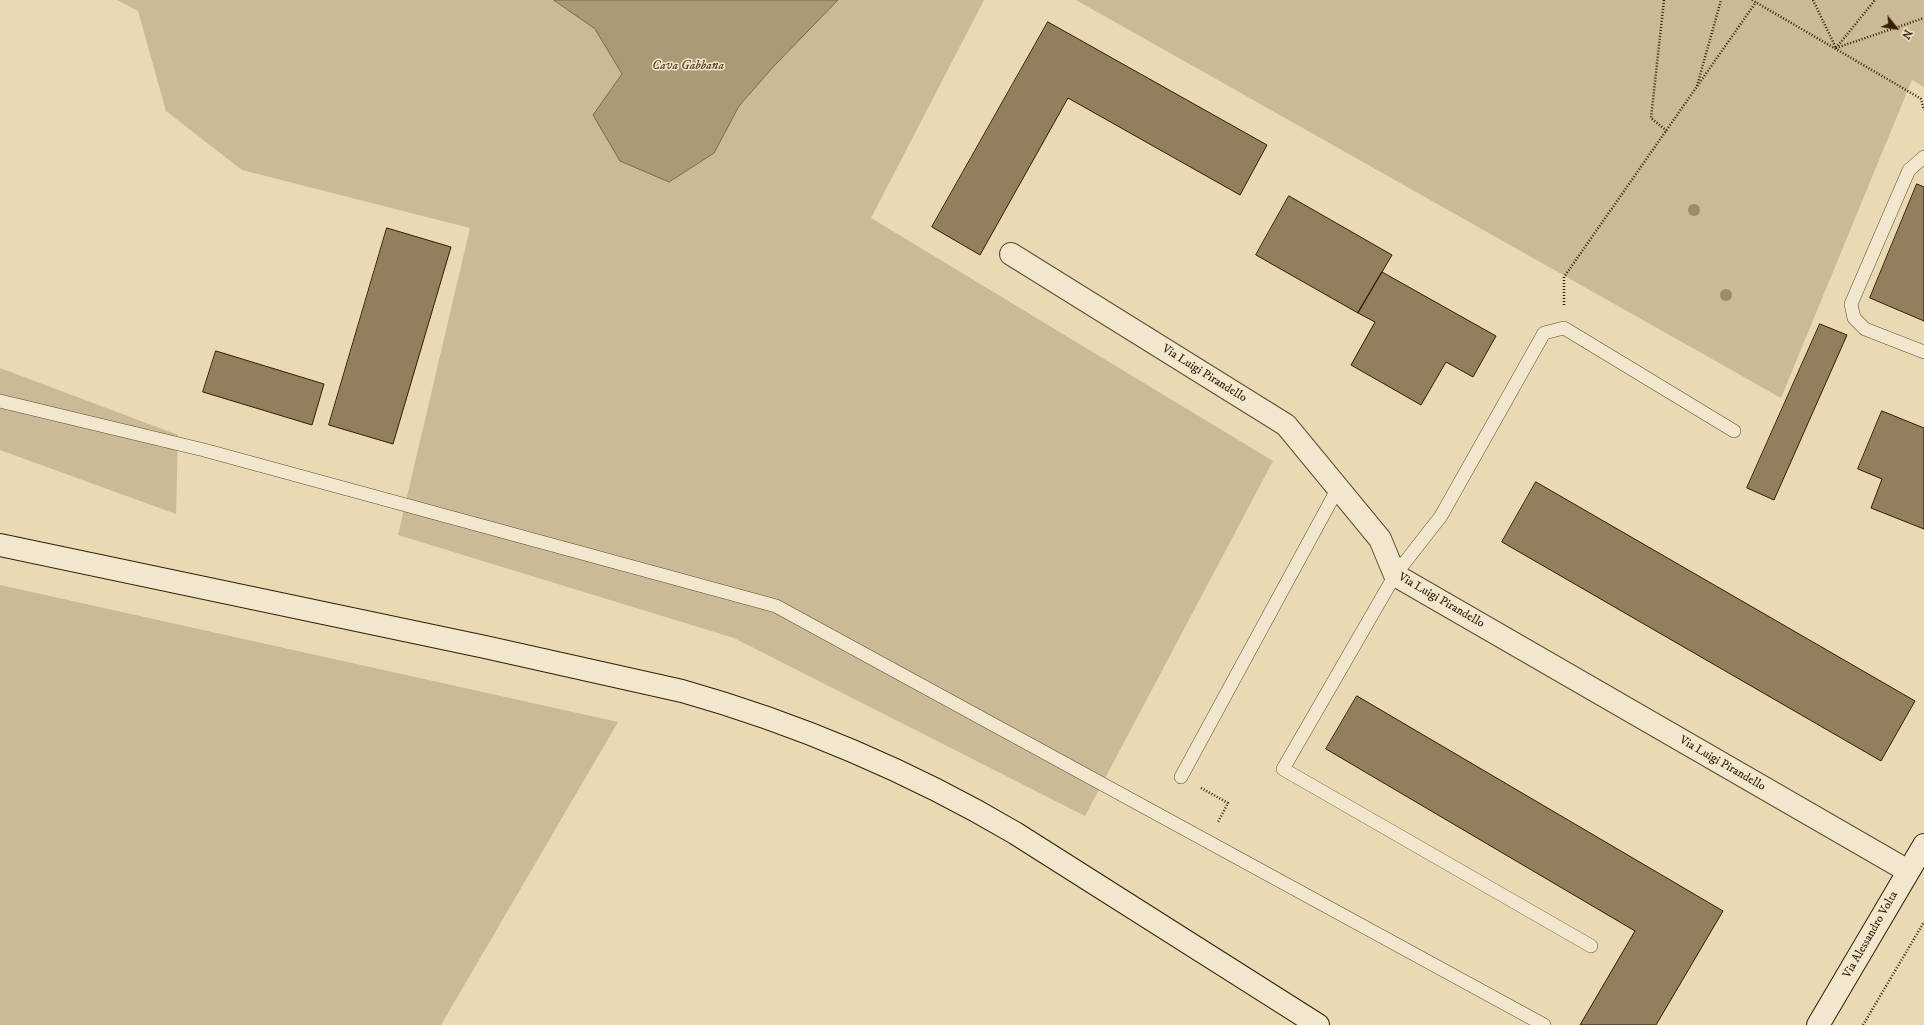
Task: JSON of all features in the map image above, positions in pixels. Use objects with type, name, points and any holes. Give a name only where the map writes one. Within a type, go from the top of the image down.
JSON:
[{"type":"street","name":"Via Luigi Pirandello","points":[[1011,254],[1286,425],[1380,539],[1395,575],[1908,871]]},
{"type":"street","points":[[0,545],[485,647],[682,691],[710,699],[815,736],[974,808],[1015,832],[1318,1025]]},
{"type":"street","name":"Via Alessandro Volta","points":[[1818,1025],[1924,845]]},
{"type":"lane","points":[[1924,157],[1909,170],[1851,304],[1854,318],[1865,329],[1924,352]]},
{"type":"lane","points":[[1591,946],[1283,769],[1395,575],[1441,516],[1544,334],[1564,328],[1734,431]]},
{"type":"lane","points":[[0,401],[204,450],[776,606],[1544,1025]]},
{"type":"lane","points":[[1181,778],[1338,488]]},
{"type":"path","points":[[1664,0],[1651,118],[1667,131]]},
{"type":"path","points":[[1696,88],[1721,0]]},
{"type":"path","points":[[1752,0],[1921,99],[1924,110]]},
{"type":"path","points":[[1813,0],[1836,48]]},
{"type":"path","points":[[1836,48],[1875,0]]},
{"type":"path","points":[[1564,328],[1564,277],[1756,2]]},
{"type":"path","points":[[1836,48],[1924,18]]},
{"type":"path","points":[[1181,778],[1228,803],[1208,841]]},
{"type":"path","points":[[1863,1025],[1924,922]]},
{"type":"shaded area","points":[[117,0],[554,0],[595,29],[622,74],[594,115],[620,161],[669,182],[714,153],[739,106],[774,66],[838,0],[984,0],[871,218],[1273,461],[1085,816],[734,638],[398,535],[470,228],[242,170],[166,111],[138,11]]},
{"type":"shaded area","points":[[1076,0],[1924,0],[1924,87],[1912,80],[1781,398]]},
{"type":"shaded area","points":[[0,368],[178,435],[176,514],[0,450]]},
{"type":"shaded area","points":[[0,585],[618,722],[441,1025],[0,1025]]},
{"type":"water","name":"Cava Gabbana","points":[[554,0],[838,0],[774,66],[739,106],[714,153],[669,182],[620,161],[593,115],[622,74],[595,29]]},
{"type":"building","points":[[1048,22],[1267,145],[1240,195],[1068,98],[980,255],[932,227]]},
{"type":"building","points":[[1917,184],[1924,187],[1924,321],[1870,298]]},
{"type":"building","points":[[1289,196],[1392,255],[1358,313],[1256,255]]},
{"type":"building","points":[[387,228],[451,247],[393,444],[329,425]]},
{"type":"building","points":[[1382,272],[1496,336],[1473,377],[1446,362],[1421,405],[1351,365],[1375,322],[1358,313]]},
{"type":"building","points":[[1820,324],[1847,335],[1774,500],[1747,488]]},
{"type":"building","points":[[216,351],[324,384],[312,425],[203,392]]},
{"type":"building","points":[[1882,411],[1924,428],[1924,529],[1871,508],[1882,479],[1858,469]]},
{"type":"building","points":[[1536,482],[1915,701],[1881,761],[1502,542]]},
{"type":"building","points":[[1357,696],[1723,911],[1656,1025],[1580,1025],[1635,931],[1326,749]]}]
